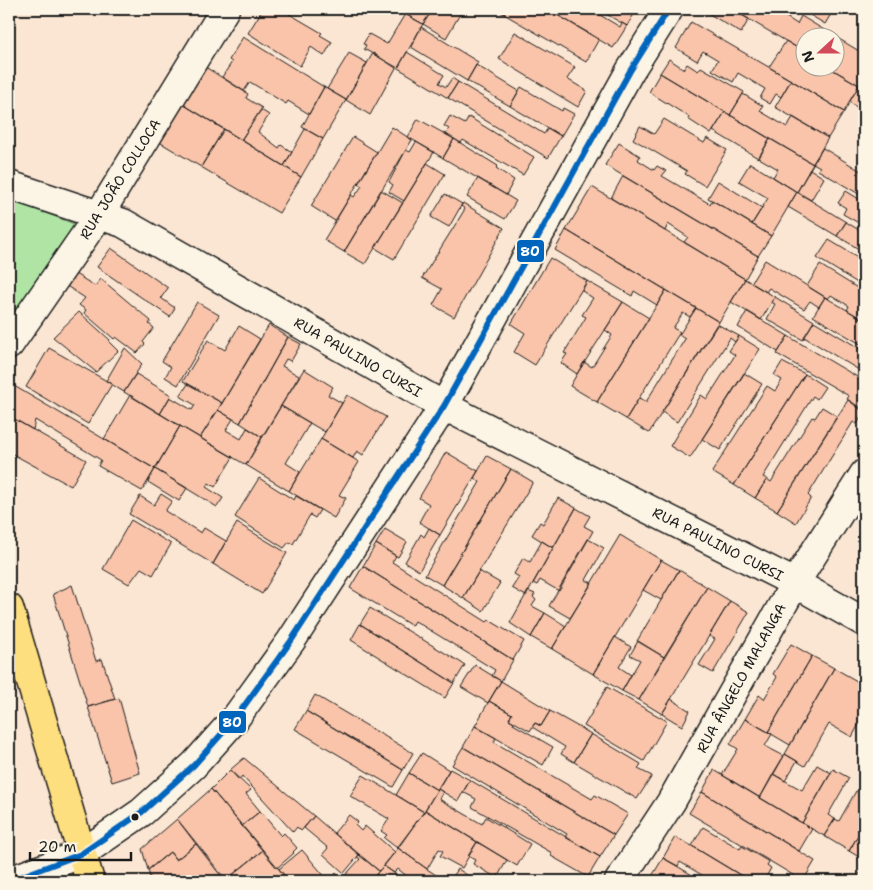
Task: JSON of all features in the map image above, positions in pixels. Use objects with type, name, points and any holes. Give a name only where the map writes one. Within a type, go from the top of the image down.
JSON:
[{"type":"main road","points":[[9,608],[90,881]]},
{"type":"street","name":"RUA JOÃO COLLOCA","points":[[9,345],[99,215],[225,9]]},
{"type":"street","points":[[9,881],[82,854],[142,812],[194,765],[234,720],[291,641],[444,406],[630,71],[669,9]]},
{"type":"street","name":"RUA PAULINO CURSI","points":[[9,185],[123,223],[444,406],[795,583],[864,622]]},
{"type":"street","name":"RUA ÂNGELO MALANGA","points":[[619,881],[672,802],[795,583],[864,474]]},
{"type":"green space","points":[[9,199],[77,225],[9,326]]},
{"type":"building","points":[[263,9],[281,9],[322,33],[320,35],[332,42],[324,56],[311,47],[300,66],[248,33]]},
{"type":"building","points":[[399,9],[433,9],[423,24]]},
{"type":"building","points":[[433,9],[463,9],[446,38],[423,24]]},
{"type":"building","points":[[495,9],[507,9],[504,14]]},
{"type":"building","points":[[507,9],[547,9],[599,39],[586,62],[504,14]]},
{"type":"building","points":[[547,9],[590,9],[620,27],[622,23],[627,26],[613,48]]},
{"type":"building","points":[[597,9],[637,9],[627,26]]},
{"type":"building","points":[[701,9],[732,9],[749,19],[741,33]]},
{"type":"building","points":[[774,9],[797,24],[801,16],[821,28],[796,28],[796,47],[733,10]]},
{"type":"building","points":[[800,9],[834,9],[825,24]]},
{"type":"building","points":[[851,9],[862,9],[859,14]]},
{"type":"building","points":[[405,14],[423,24],[398,68],[364,49],[366,45],[363,44],[369,34],[387,44]]},
{"type":"building","points":[[691,22],[791,80],[781,97],[776,94],[770,104],[760,98],[765,89],[738,73],[733,82],[712,70],[718,60],[703,51],[697,61],[676,48]]},
{"type":"building","points":[[421,27],[478,62],[467,81],[411,47]]},
{"type":"building","points":[[515,32],[575,67],[567,79],[587,91],[578,107],[499,59]]},
{"type":"building","points":[[243,37],[324,87],[309,114],[288,101],[286,104],[250,82],[244,91],[222,77],[232,62],[229,60]]},
{"type":"building","points":[[786,41],[796,47],[796,78],[846,77],[859,85],[844,112],[769,67]]},
{"type":"building","points":[[846,43],[864,54],[864,77],[859,85],[846,77]]},
{"type":"building","points":[[407,52],[444,75],[439,83],[446,87],[452,78],[458,82],[448,98],[398,68]]},
{"type":"building","points":[[349,53],[367,63],[346,100],[327,89]]},
{"type":"building","points":[[373,53],[396,68],[370,115],[346,100]]},
{"type":"building","points":[[669,59],[684,69],[687,64],[698,71],[701,67],[744,92],[730,115],[660,73]]},
{"type":"building","points":[[199,63],[248,94],[246,98],[262,108],[241,140],[176,100]]},
{"type":"building","points":[[476,65],[519,91],[510,106],[467,81]]},
{"type":"building","points":[[660,73],[725,112],[711,134],[688,119],[689,117],[649,92]]},
{"type":"building","points":[[791,80],[844,112],[828,138],[775,107]]},
{"type":"building","points":[[862,81],[864,82],[864,112],[849,102]]},
{"type":"building","points":[[458,82],[544,134],[548,128],[561,136],[548,158],[448,98]]},
{"type":"building","points":[[324,87],[346,100],[323,139],[302,127]]},
{"type":"building","points":[[521,87],[562,111],[563,108],[574,114],[561,136],[510,106]]},
{"type":"building","points":[[743,94],[763,106],[760,111],[787,127],[793,117],[828,138],[813,164],[730,115]]},
{"type":"building","points":[[176,100],[224,129],[201,167],[151,137]]},
{"type":"building","points":[[261,110],[269,115],[258,132],[279,148],[281,145],[292,152],[284,166],[241,140]]},
{"type":"building","points":[[725,112],[770,139],[758,158],[713,131]]},
{"type":"building","points":[[450,116],[465,124],[469,117],[534,157],[523,175],[463,140],[461,143],[446,134],[449,129],[444,126]]},
{"type":"building","points":[[418,119],[454,139],[443,158],[408,137]]},
{"type":"building","points":[[664,119],[704,143],[707,138],[727,150],[705,186],[685,174],[687,171],[633,139],[640,126],[654,134]]},
{"type":"building","points":[[392,127],[412,140],[344,252],[324,240],[351,195],[354,197],[362,186],[358,184]]},
{"type":"building","points":[[224,129],[301,177],[279,213],[201,167]]},
{"type":"building","points":[[305,129],[323,139],[301,177],[284,166]]},
{"type":"building","points":[[353,137],[377,152],[335,221],[311,206]]},
{"type":"building","points":[[454,139],[498,166],[496,168],[514,180],[506,195],[443,158]]},
{"type":"building","points":[[770,139],[813,164],[797,192],[773,177],[778,169],[759,158]]},
{"type":"building","points":[[416,142],[434,152],[404,201],[389,192],[393,185],[389,182],[406,150],[410,152]]},
{"type":"building","points":[[619,143],[640,156],[638,160],[654,170],[657,166],[666,171],[662,176],[710,204],[712,200],[771,236],[758,256],[605,165]]},
{"type":"building","points":[[823,148],[864,173],[864,197],[818,170],[820,167],[813,163]]},
{"type":"building","points":[[427,163],[445,174],[394,259],[375,248]]},
{"type":"building","points":[[750,163],[797,192],[771,236],[752,224],[768,198],[739,181]]},
{"type":"building","points":[[810,169],[824,178],[811,200],[797,192]]},
{"type":"building","points":[[623,176],[758,256],[745,279],[684,242],[688,237],[668,224],[665,231],[611,198]]},
{"type":"building","points":[[478,178],[516,201],[505,219],[467,197]]},
{"type":"building","points":[[718,181],[762,208],[752,224],[708,198]]},
{"type":"building","points":[[592,187],[745,279],[719,322],[566,230]]},
{"type":"building","points":[[381,190],[403,203],[365,264],[344,252]]},
{"type":"building","points":[[846,191],[864,202],[864,226],[843,214],[846,208],[838,203]]},
{"type":"building","points":[[797,192],[846,222],[837,236],[788,207]]},
{"type":"building","points":[[445,194],[462,204],[449,227],[431,217]]},
{"type":"building","points":[[463,203],[504,228],[454,317],[433,305],[442,289],[422,278],[465,209],[461,206]]},
{"type":"building","points":[[846,222],[864,233],[864,252],[837,236]]},
{"type":"building","points":[[566,230],[666,290],[657,305],[634,291],[632,296],[555,250]]},
{"type":"building","points":[[829,240],[864,261],[864,287],[817,258]]},
{"type":"building","points":[[111,248],[168,288],[161,298],[175,308],[170,317],[97,267]]},
{"type":"building","points":[[550,258],[587,281],[535,365],[514,352],[525,333],[511,324]]},
{"type":"building","points":[[765,260],[825,297],[819,307],[810,301],[804,309],[769,288],[766,292],[751,283]]},
{"type":"building","points":[[820,265],[864,292],[864,320],[847,310],[849,306],[831,295],[828,299],[807,286]]},
{"type":"building","points":[[67,269],[95,286],[101,279],[151,321],[149,324],[154,328],[143,342],[145,344],[137,353],[116,337],[114,339],[84,313],[86,310],[79,305],[85,298],[59,281]]},
{"type":"building","points":[[745,279],[775,297],[761,320],[731,302]]},
{"type":"building","points":[[587,281],[623,302],[577,374],[561,363],[567,354],[564,353],[586,317],[582,315],[593,298],[582,291]]},
{"type":"building","points":[[666,290],[696,308],[690,317],[683,313],[673,328],[680,332],[626,419],[597,402]]},
{"type":"building","points":[[775,297],[814,321],[803,340],[767,319],[775,304],[771,302]]},
{"type":"building","points":[[825,297],[864,320],[864,346],[813,316]]},
{"type":"building","points":[[197,302],[219,315],[178,385],[165,377],[171,367],[162,361]]},
{"type":"building","points":[[623,302],[649,318],[597,402],[570,386],[584,362],[592,367],[612,335],[605,330]]},
{"type":"building","points":[[696,308],[719,322],[649,433],[626,419],[639,398],[646,402],[685,339],[679,335]]},
{"type":"building","points":[[747,311],[788,336],[778,352],[738,327]]},
{"type":"building","points":[[79,312],[110,340],[109,342],[118,351],[96,372],[53,337]]},
{"type":"building","points":[[814,321],[864,351],[864,373],[804,337]]},
{"type":"building","points":[[717,324],[739,336],[735,342],[730,338],[677,422],[662,412]]},
{"type":"building","points":[[269,325],[288,337],[240,423],[218,410]]},
{"type":"building","points":[[239,326],[260,339],[222,403],[183,381],[208,340],[225,350]]},
{"type":"building","points":[[739,336],[760,349],[690,458],[670,446],[701,395],[707,399],[735,355],[729,351]]},
{"type":"building","points":[[788,336],[864,381],[864,410],[847,399],[849,396],[777,354]]},
{"type":"building","points":[[288,337],[301,344],[291,361],[286,359],[282,366],[299,376],[262,437],[240,423]]},
{"type":"building","points":[[49,348],[112,384],[88,424],[26,387]]},
{"type":"building","points":[[125,348],[142,364],[124,392],[106,381]]},
{"type":"building","points":[[782,362],[805,374],[734,485],[712,472],[767,386],[775,391],[782,380],[774,375]]},
{"type":"building","points":[[304,369],[333,387],[328,395],[342,403],[325,432],[281,406]]},
{"type":"building","points":[[744,373],[762,384],[720,450],[702,439]]},
{"type":"building","points":[[136,374],[171,395],[160,414],[124,392]]},
{"type":"building","points":[[805,374],[825,387],[817,399],[813,396],[763,477],[767,479],[755,498],[734,485]]},
{"type":"building","points":[[9,383],[155,469],[142,491],[98,466],[101,460],[35,420],[33,430],[9,416]]},
{"type":"building","points":[[188,384],[222,403],[200,438],[160,414],[170,397],[192,410],[195,405],[180,396]]},
{"type":"building","points":[[130,395],[180,426],[155,469],[104,439]]},
{"type":"building","points":[[347,395],[386,417],[363,455],[357,451],[353,458],[321,439]]},
{"type":"building","points":[[848,400],[864,412],[857,424],[853,422],[808,495],[811,498],[796,523],[777,511]]},
{"type":"building","points":[[281,406],[310,423],[286,463],[300,472],[289,491],[246,465]]},
{"type":"building","points":[[822,407],[837,416],[777,511],[755,498],[767,479],[771,482],[812,417],[815,418]]},
{"type":"building","points":[[218,410],[233,419],[226,430],[241,439],[247,428],[262,437],[246,465],[200,438]]},
{"type":"building","points":[[9,416],[86,460],[71,486],[9,452]]},
{"type":"building","points":[[180,426],[233,457],[215,487],[209,483],[206,487],[223,498],[217,507],[155,469]]},
{"type":"building","points":[[321,439],[359,462],[339,495],[346,498],[334,518],[289,491]]},
{"type":"building","points":[[446,452],[478,471],[440,535],[419,522],[429,504],[419,498]]},
{"type":"building","points":[[487,456],[511,469],[442,585],[425,575],[480,482],[474,478]]},
{"type":"building","points":[[155,469],[187,488],[179,501],[148,482]]},
{"type":"building","points":[[511,469],[533,482],[463,598],[442,585]]},
{"type":"building","points":[[259,478],[294,500],[296,496],[320,510],[315,518],[310,515],[293,544],[289,542],[284,548],[235,517]]},
{"type":"building","points":[[161,494],[172,501],[165,511],[201,533],[204,528],[226,541],[213,564],[129,514],[140,496],[154,505]]},
{"type":"building","points":[[558,498],[576,508],[553,548],[532,535],[540,522],[543,524]]},
{"type":"building","points":[[576,508],[590,516],[584,526],[593,531],[559,591],[540,580],[537,585],[533,583]]},
{"type":"building","points":[[131,520],[171,544],[153,575],[141,568],[129,584],[103,569]]},
{"type":"building","points":[[237,523],[287,553],[262,594],[213,564]]},
{"type":"building","points":[[429,528],[440,535],[419,571],[405,562],[421,534],[424,537]]},
{"type":"building","points":[[385,529],[407,542],[398,557],[376,544]]},
{"type":"building","points":[[620,535],[661,560],[593,674],[552,649]]},
{"type":"building","points":[[588,539],[604,548],[586,580],[592,583],[570,618],[549,606]]},
{"type":"building","points":[[542,541],[553,548],[526,596],[512,588],[519,577],[514,574],[523,558],[530,562]]},
{"type":"building","points":[[376,544],[396,556],[392,562],[487,622],[489,620],[524,641],[513,660],[363,566]]},
{"type":"building","points":[[661,560],[679,570],[661,600],[643,590]]},
{"type":"building","points":[[363,566],[513,660],[501,681],[492,676],[495,670],[415,621],[412,626],[350,588]]},
{"type":"building","points":[[679,570],[707,587],[664,657],[637,641]]},
{"type":"building","points":[[479,571],[500,583],[483,611],[463,598]]},
{"type":"building","points":[[72,585],[96,661],[102,659],[115,699],[88,707],[53,594]]},
{"type":"building","points":[[707,587],[730,601],[662,714],[639,700]]},
{"type":"building","points":[[528,591],[535,594],[533,597],[536,600],[532,606],[545,613],[531,637],[510,623]]},
{"type":"building","points":[[730,601],[749,612],[713,673],[699,665],[715,639],[709,636]]},
{"type":"building","points":[[370,608],[465,665],[454,683],[360,624]]},
{"type":"building","points":[[545,613],[566,626],[552,649],[531,637]]},
{"type":"building","points":[[360,624],[454,683],[445,698],[351,640]]},
{"type":"building","points":[[615,637],[631,647],[619,667],[631,675],[622,691],[593,674]]},
{"type":"building","points":[[638,641],[664,657],[639,700],[622,691],[640,660],[630,655]]},
{"type":"building","points":[[791,644],[812,656],[768,732],[745,719],[759,695],[764,699],[777,677],[773,674]]},
{"type":"building","points":[[812,656],[834,668],[790,745],[768,732]]},
{"type":"building","points":[[475,665],[501,681],[488,703],[461,687]]},
{"type":"building","points":[[834,668],[864,685],[864,715],[852,737],[829,724],[805,766],[785,754]]},
{"type":"building","points":[[501,681],[550,711],[541,726],[535,723],[530,731],[509,719],[512,714],[489,701]]},
{"type":"building","points":[[607,687],[667,721],[644,761],[584,726]]},
{"type":"building","points":[[315,695],[413,753],[403,770],[306,711]]},
{"type":"building","points":[[119,698],[140,773],[112,782],[88,707]]},
{"type":"building","points":[[671,699],[690,711],[682,726],[662,714]]},
{"type":"building","points":[[489,701],[512,714],[509,719],[514,722],[513,724],[553,747],[543,765],[475,726]]},
{"type":"building","points":[[306,711],[403,770],[393,787],[295,729]]},
{"type":"building","points":[[550,711],[591,734],[574,762],[561,754],[565,747],[532,727],[535,723],[541,726]]},
{"type":"building","points":[[745,719],[772,734],[765,746],[784,756],[760,798],[722,775],[738,749],[730,744]]},
{"type":"building","points":[[475,726],[496,738],[494,742],[592,799],[595,795],[628,814],[614,835],[463,747]]},
{"type":"building","points":[[591,734],[641,764],[638,769],[652,776],[637,799],[574,762]]},
{"type":"building","points":[[463,747],[614,835],[600,857],[565,837],[567,834],[452,765]]},
{"type":"building","points":[[422,753],[449,770],[437,790],[409,773]]},
{"type":"building","points":[[785,754],[797,761],[785,781],[773,774]]},
{"type":"building","points":[[244,758],[314,816],[301,831],[297,827],[293,832],[242,776],[239,780],[230,770]]},
{"type":"building","points":[[817,765],[831,773],[802,823],[760,798],[773,774],[802,790]]},
{"type":"building","points":[[450,769],[470,780],[458,801],[438,789]]},
{"type":"building","points":[[833,769],[849,778],[828,815],[835,819],[824,836],[802,823]]},
{"type":"building","points":[[230,770],[251,790],[246,794],[260,811],[242,826],[211,789]]},
{"type":"building","points":[[714,770],[812,829],[799,851],[702,792]]},
{"type":"building","points":[[409,773],[437,790],[424,812],[396,795]]},
{"type":"building","points":[[363,775],[424,812],[397,848],[384,838],[387,835],[381,831],[389,819],[350,796]]},
{"type":"building","points":[[470,780],[600,857],[588,877],[551,856],[552,853],[472,807],[476,799],[463,792]]},
{"type":"building","points":[[864,785],[864,825],[849,851],[824,836],[835,819],[839,821],[856,791],[859,793]]},
{"type":"building","points":[[211,789],[263,850],[226,880],[177,819]]},
{"type":"building","points":[[438,789],[443,792],[439,799],[482,824],[486,817],[530,844],[517,866],[425,810]]},
{"type":"building","points":[[702,792],[815,861],[803,881],[689,813]]},
{"type":"building","points":[[425,810],[477,842],[462,868],[440,856],[443,851],[439,849],[427,869],[398,848]]},
{"type":"building","points":[[260,811],[281,836],[284,833],[297,848],[277,868],[242,826]]},
{"type":"building","points":[[349,815],[358,822],[355,825],[361,831],[365,826],[395,852],[379,871],[334,833]]},
{"type":"building","points":[[314,816],[359,855],[344,873],[323,854],[328,848],[304,828]]},
{"type":"building","points":[[177,819],[196,844],[176,860],[170,852],[148,870],[142,849]]},
{"type":"building","points":[[864,825],[864,860],[849,851]]},
{"type":"building","points":[[703,827],[740,849],[742,846],[769,862],[767,865],[771,868],[764,881],[750,881],[692,846]]},
{"type":"building","points":[[675,837],[750,881],[712,881],[680,862],[678,866],[663,858]]},
{"type":"building","points":[[477,842],[507,860],[497,878],[473,864],[475,860],[468,856]]},
{"type":"building","points":[[196,844],[225,881],[151,881],[148,870],[170,852],[176,860]]},
{"type":"building","points":[[398,848],[445,881],[413,881],[398,869],[394,873],[384,866]]},
{"type":"building","points":[[263,850],[289,881],[249,881],[246,878],[242,881],[233,881],[230,877]]},
{"type":"building","points":[[302,850],[327,879],[324,881],[289,881],[279,869]]},
{"type":"building","points":[[359,855],[379,871],[370,881],[329,881],[336,873],[342,879],[360,859],[357,857]]},
{"type":"building","points":[[663,858],[694,876],[691,881],[649,881]]},
{"type":"building","points":[[384,866],[404,881],[384,881],[376,874]]},
{"type":"building","points":[[864,867],[864,881],[855,881]]},
{"type":"building","points":[[458,869],[476,881],[450,881]]},
{"type":"building","points":[[838,875],[849,881],[834,881]]},
{"type":"transit line","name":"80","points":[[9,881],[81,854],[142,812],[194,765],[234,720],[291,641],[444,406],[630,71],[669,9]]}]
